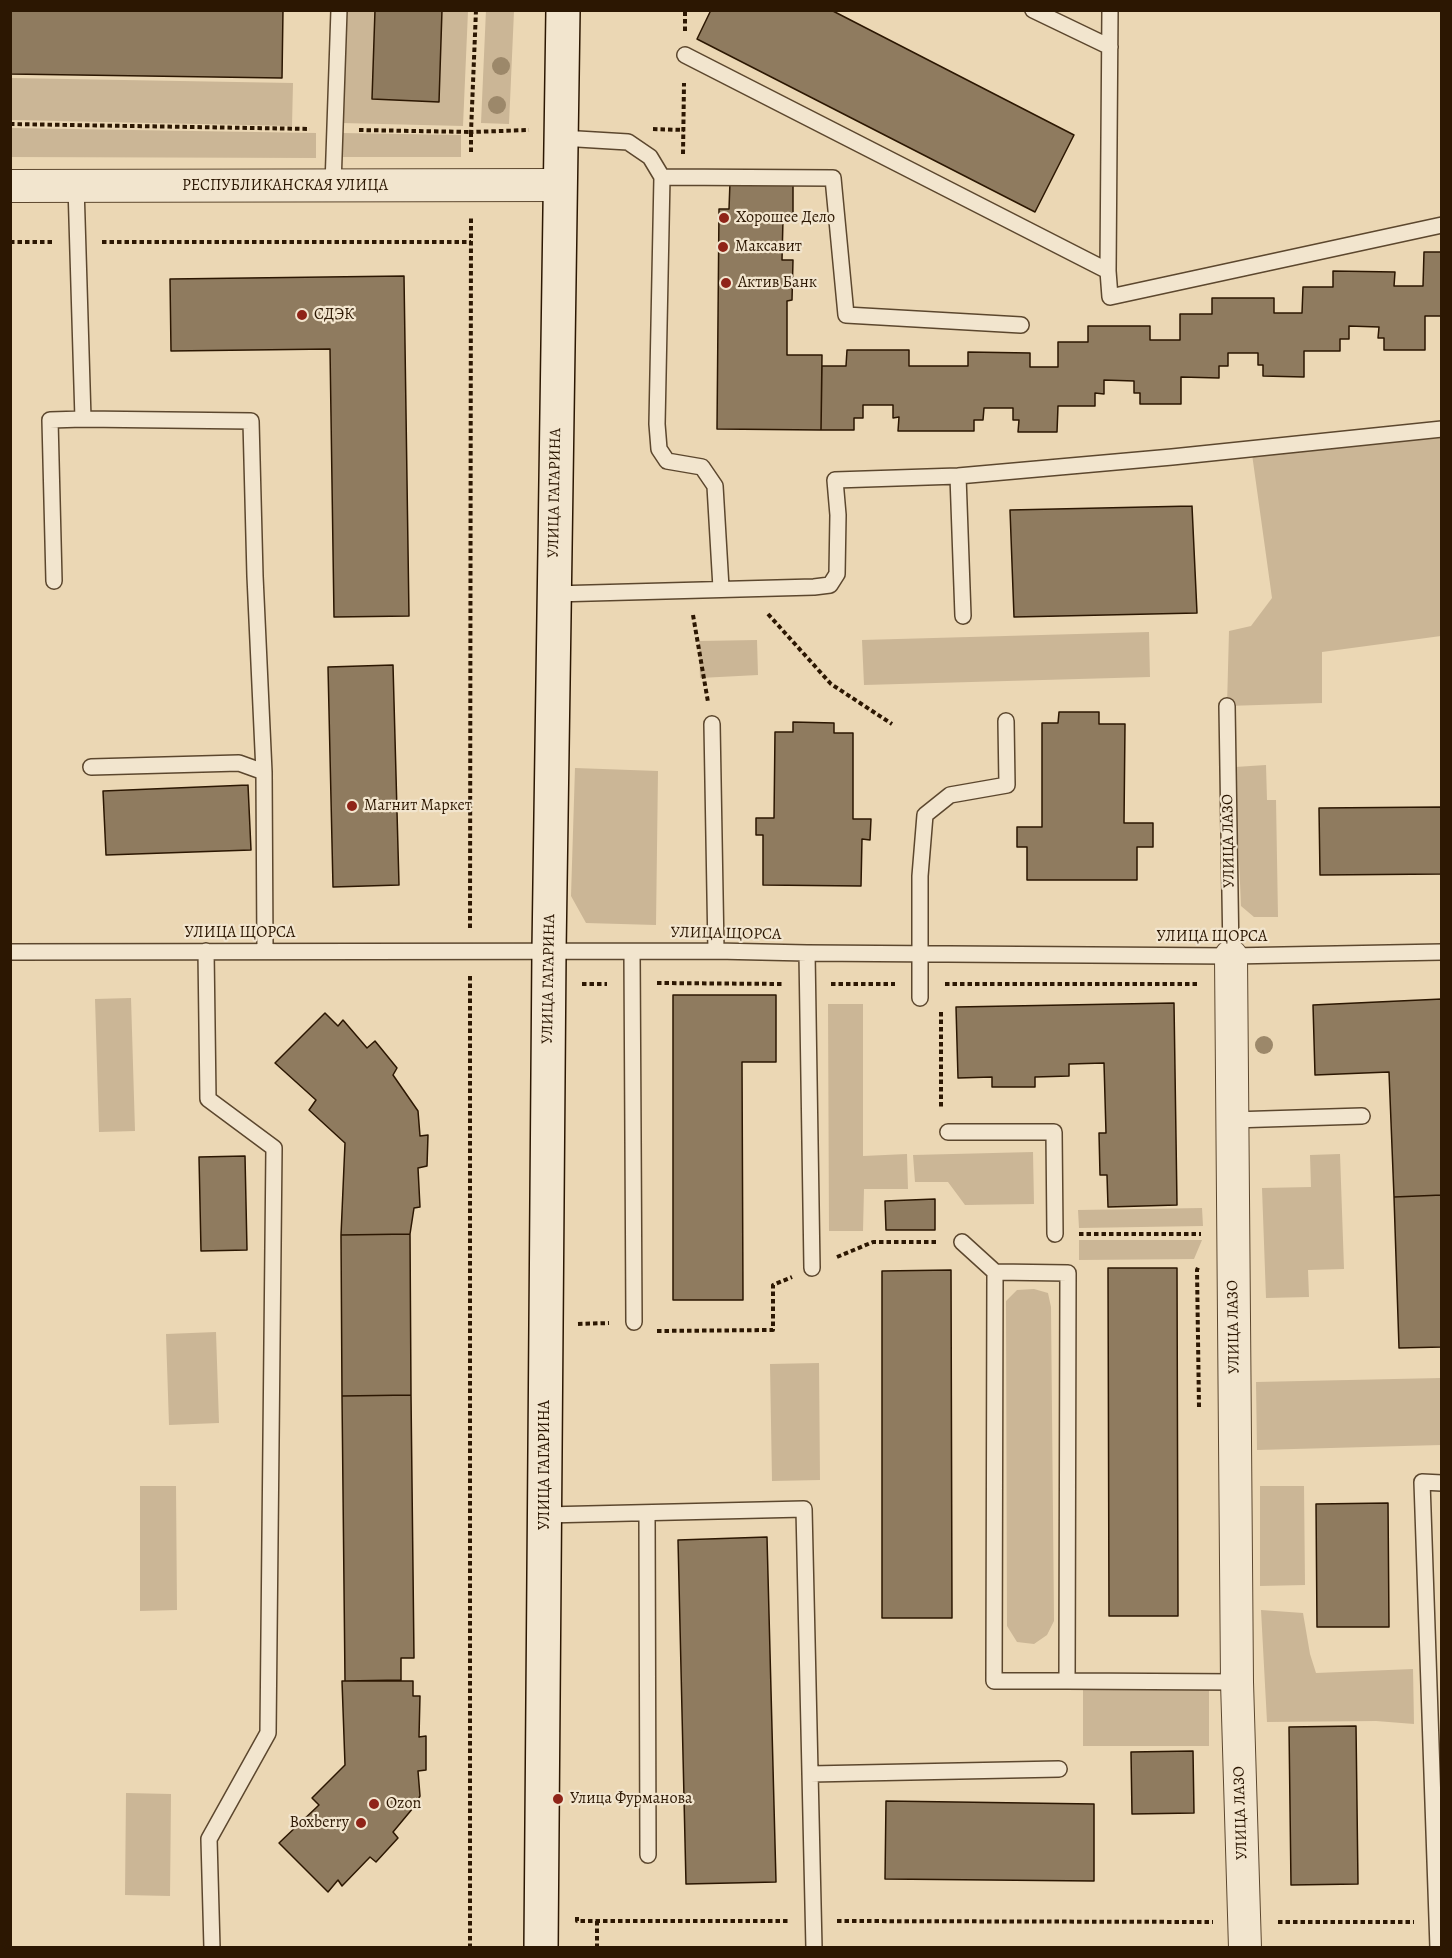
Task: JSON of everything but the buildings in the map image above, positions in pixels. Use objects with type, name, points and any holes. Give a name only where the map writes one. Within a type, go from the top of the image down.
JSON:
[{"type":"main road","name":"УЛИЦА ГАГАРИНА","points":[[541,1947],[549,951],[563,10]]},
{"type":"street","name":"РЕСПУБЛИКАНСКАЯ УЛИЦА","points":[[10,186],[560,185]]},
{"type":"street","name":"УЛИЦА ЛАЗО","points":[[1231,956],[1237,1682],[1245,1935]]},
{"type":"lane","points":[[333,185],[339,10]]},
{"type":"lane","points":[[1033,10],[1110,47]]},
{"type":"lane","points":[[1110,10],[1108,271],[1110,297],[1442,225]]},
{"type":"lane","points":[[685,55],[1108,271]]},
{"type":"lane","points":[[561,133],[628,142],[650,157],[662,177],[657,424],[659,449],[667,461],[702,467],[715,486],[721,588]]},
{"type":"lane","points":[[662,177],[833,178],[846,315],[1022,325]]},
{"type":"lane","points":[[76,186],[83,419]]},
{"type":"lane","points":[[54,581],[50,420],[251,421],[264,772],[265,951]]},
{"type":"lane","points":[[554,594],[830,585],[837,574],[838,515],[835,480],[958,476],[1442,429]]},
{"type":"lane","points":[[958,476],[963,616]]},
{"type":"lane","name":"УЛИЦА ЛАЗО","points":[[1227,706],[1231,956]]},
{"type":"lane","points":[[919,991],[920,876],[925,815],[950,795],[1007,785],[1006,721]]},
{"type":"lane","points":[[712,724],[716,951]]},
{"type":"lane","points":[[91,767],[239,763],[264,772]]},
{"type":"lane","points":[[206,951],[208,1099],[274,1148],[268,1733],[210,1839],[212,1947]]},
{"type":"lane","name":"УЛИЦА ЩОРСА","points":[[10,952],[716,951],[1231,956],[1442,952]]},
{"type":"lane","points":[[632,952],[634,1322]]},
{"type":"lane","points":[[807,953],[812,1268]]},
{"type":"lane","points":[[1232,1120],[1362,1116]]},
{"type":"lane","points":[[945,1126],[1054,1132],[1055,1234]]},
{"type":"lane","points":[[962,1242],[995,1272],[1068,1273],[1067,1681]]},
{"type":"lane","points":[[995,1272],[994,1681],[1237,1682]]},
{"type":"lane","points":[[1438,1947],[1435,1668],[1422,1482],[1442,1484]]},
{"type":"lane","points":[[544,1515],[804,1509],[814,1947]]},
{"type":"lane","points":[[647,1513],[648,1855]]},
{"type":"lane","points":[[810,1774],[1059,1768]]},
{"type":"path","points":[[470,1947],[471,132],[476,10]]},
{"type":"path","points":[[10,124],[561,133]]},
{"type":"path","points":[[10,242],[471,242]]},
{"type":"path","points":[[745,588],[831,684],[892,724]]},
{"type":"path","points":[[689,590],[712,724]]},
{"type":"path","points":[[575,985],[808,984],[919,991],[940,984],[1208,984]]},
{"type":"path","points":[[940,984],[945,1126]]},
{"type":"path","points":[[1072,1234],[1211,1234]]},
{"type":"path","points":[[634,1322],[650,1331],[773,1330],[773,1285],[873,1242],[962,1242]]},
{"type":"path","points":[[1199,1411],[1197,1270],[1201,1261]]},
{"type":"path","points":[[577,1909],[577,1921],[814,1921],[1245,1935],[1437,1922]]},
{"type":"path","points":[[597,1921],[597,1947]]},
{"type":"shaded area","points":[[486,10],[514,11],[509,124],[481,123]]},
{"type":"shaded area","points":[[345,11],[468,11],[463,126],[342,123]]},
{"type":"shaded area","points":[[11,78],[293,83],[292,126],[11,120]]},
{"type":"shaded area","points":[[11,128],[316,133],[316,158],[11,157]]},
{"type":"shaded area","points":[[342,133],[461,135],[461,157],[342,157]]},
{"type":"shaded area","points":[[1441,438],[1441,636],[1322,652],[1322,703],[1227,706],[1229,631],[1251,626],[1272,598],[1251,447]]},
{"type":"shaded area","points":[[1149,632],[1150,677],[864,685],[862,640]]},
{"type":"shaded area","points":[[757,640],[758,675],[700,678],[699,641]]},
{"type":"shaded area","points":[[1266,765],[1267,800],[1276,800],[1278,917],[1254,917],[1241,906],[1235,767]]},
{"type":"shaded area","points":[[575,768],[658,771],[656,925],[586,923],[571,896]]},
{"type":"shaded area","points":[[131,998],[135,1131],[99,1132],[95,999]]},
{"type":"shaded area","points":[[828,1004],[863,1004],[863,1156],[907,1154],[908,1189],[864,1189],[863,1231],[829,1231]]},
{"type":"shaded area","points":[[1033,1152],[1034,1204],[965,1205],[948,1182],[915,1182],[913,1155]]},
{"type":"shaded area","points":[[1340,1154],[1344,1269],[1308,1270],[1309,1297],[1266,1298],[1262,1188],[1311,1187],[1310,1155]]},
{"type":"shaded area","points":[[1202,1208],[1203,1226],[1079,1228],[1078,1210]]},
{"type":"shaded area","points":[[1079,1240],[1202,1240],[1194,1259],[1079,1260]]},
{"type":"shaded area","points":[[1034,1289],[1048,1293],[1051,1307],[1054,1621],[1047,1635],[1034,1644],[1017,1642],[1007,1626],[1006,1301],[1017,1290]]},
{"type":"shaded area","points":[[216,1332],[219,1423],[169,1425],[166,1334]]},
{"type":"shaded area","points":[[819,1363],[820,1480],[772,1481],[770,1364]]},
{"type":"shaded area","points":[[1441,1378],[1441,1445],[1257,1450],[1256,1382]]},
{"type":"shaded area","points":[[140,1486],[176,1486],[177,1610],[140,1611]]},
{"type":"shaded area","points":[[1260,1486],[1304,1486],[1305,1585],[1260,1586]]},
{"type":"shaded area","points":[[1261,1610],[1303,1613],[1310,1654],[1316,1673],[1413,1669],[1414,1724],[1376,1721],[1267,1722]]},
{"type":"shaded area","points":[[1083,1689],[1209,1689],[1209,1746],[1083,1746]]},
{"type":"shaded area","points":[[126,1793],[171,1794],[170,1896],[125,1895]]},
{"type":"place","name":"Хорошее Дело","points":[[724,218]]},
{"type":"place","name":"Максавит","points":[[723,247]]},
{"type":"place","name":"Актив Банк","points":[[726,283]]},
{"type":"place","name":"СДЭК","points":[[302,315]]},
{"type":"place","name":"Магнит Маркет","points":[[352,806]]},
{"type":"place","name":"Улица Фурманова","points":[[558,1799]]},
{"type":"place","name":"Ozon","points":[[374,1804]]},
{"type":"place","name":"Boxberry","points":[[361,1823]]}]
